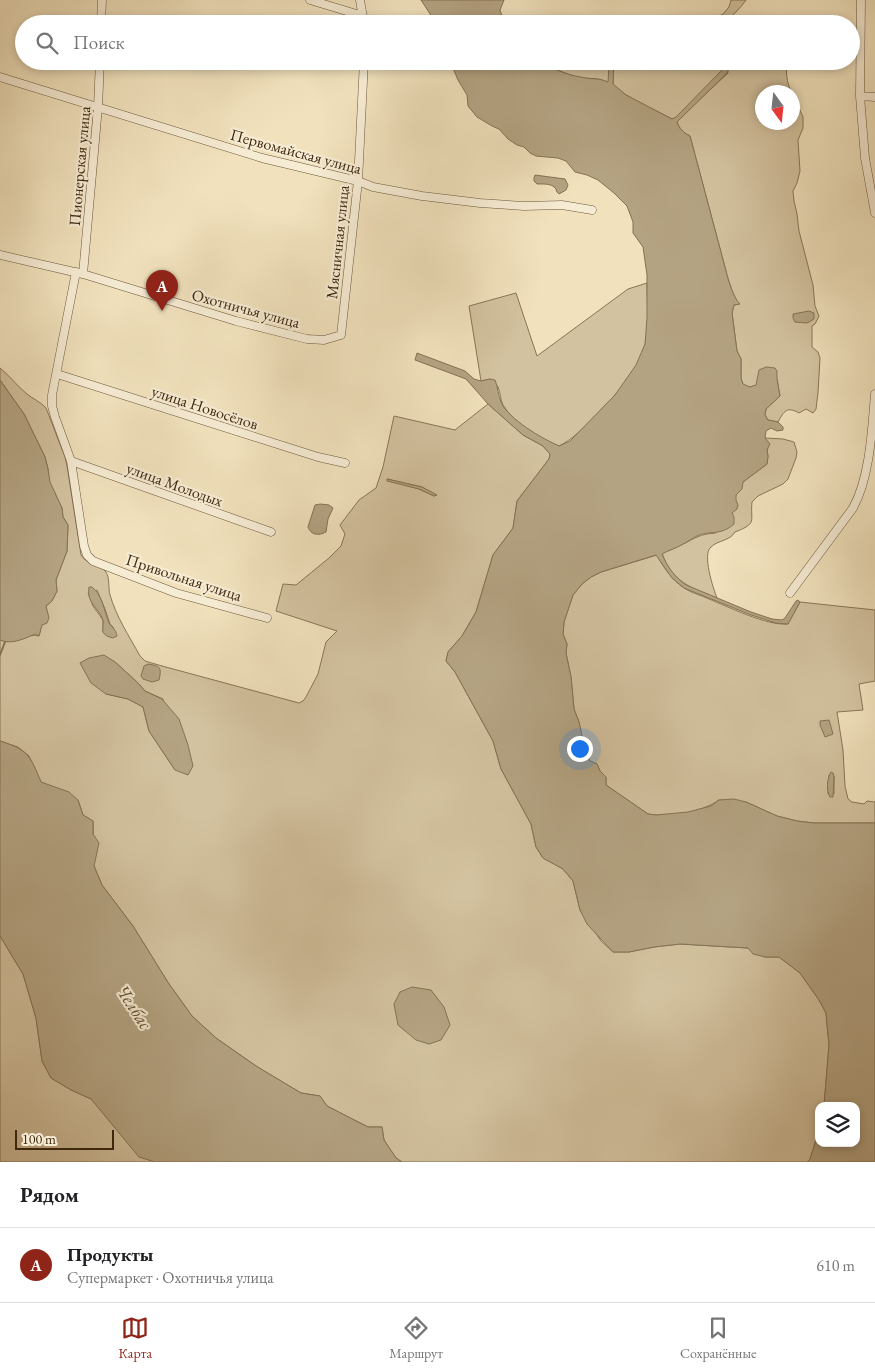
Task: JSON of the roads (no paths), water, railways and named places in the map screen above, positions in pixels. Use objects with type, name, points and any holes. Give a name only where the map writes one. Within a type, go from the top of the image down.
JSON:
[{"type":"street","points":[[101,15],[102,0]]},
{"type":"street","points":[[310,0],[350,15]]},
{"type":"street","points":[[360,0],[362,15]]},
{"type":"street","points":[[861,0],[860,96],[865,158],[875,213]]},
{"type":"street","name":"Пионерская улица","points":[[93,561],[87,556],[85,551],[71,461],[58,428],[52,406],[52,395],[80,273],[98,107],[100,70]]},
{"type":"street","name":"Мясничная улица","points":[[342,336],[358,181],[364,70]]},
{"type":"street","name":"Первомайская улица","points":[[0,77],[262,158],[358,181],[373,187],[422,196],[497,204],[524,206],[562,205],[592,210]]},
{"type":"street","points":[[860,96],[875,97]]},
{"type":"street","name":"Охотничья улица","points":[[0,255],[80,273],[236,321],[307,339],[324,340],[342,336]]},
{"type":"street","name":"улица Новосёлов","points":[[57,374],[318,457],[345,463]]},
{"type":"street","points":[[790,593],[858,499],[873,437],[875,394]]},
{"type":"street","name":"улица Молодых","points":[[71,461],[270,532]]},
{"type":"street","name":"Привольная улица","points":[[93,561],[176,593],[267,618]]},
{"type":"water","points":[[421,0],[504,0],[500,10],[502,15],[431,15]]},
{"type":"water","points":[[454,70],[557,70],[570,75],[608,82],[609,70],[614,70],[613,84],[626,95],[672,119],[722,70],[728,70],[677,122],[679,127],[690,136],[728,279],[733,294],[740,304],[734,305],[732,313],[737,351],[741,359],[741,378],[743,384],[750,387],[756,385],[759,370],[766,367],[775,368],[780,396],[766,409],[765,415],[768,420],[778,422],[783,427],[783,430],[777,431],[771,428],[766,431],[765,438],[770,444],[767,450],[767,464],[743,482],[742,489],[736,495],[737,509],[732,513],[734,524],[725,530],[697,536],[662,554],[678,579],[686,585],[751,612],[772,619],[782,620],[796,601],[800,602],[788,624],[776,623],[751,615],[684,588],[672,578],[656,555],[601,572],[582,584],[573,595],[564,622],[563,634],[567,644],[566,653],[571,677],[574,709],[585,750],[590,761],[597,764],[600,771],[606,777],[606,785],[648,814],[688,812],[711,806],[719,800],[734,799],[746,802],[777,816],[797,821],[814,823],[875,823],[875,1162],[807,1162],[810,1159],[815,1143],[815,1147],[860,1147],[860,1102],[824,1102],[829,1045],[826,1013],[800,973],[779,957],[765,957],[753,954],[748,948],[680,944],[629,952],[613,952],[587,924],[580,910],[573,881],[563,869],[543,858],[536,847],[531,824],[501,769],[493,741],[455,672],[446,661],[448,652],[462,636],[476,612],[493,555],[513,528],[517,501],[549,459],[550,454],[543,446],[523,435],[488,404],[466,379],[415,360],[417,353],[465,371],[474,379],[481,381],[495,380],[501,402],[511,415],[518,422],[544,439],[559,446],[570,441],[615,395],[636,365],[645,344],[647,318],[647,275],[643,247],[633,233],[633,222],[627,206],[598,180],[575,172],[566,161],[558,158],[536,156],[508,139],[499,129],[477,117],[468,106],[467,95]]},
{"type":"water","points":[[535,175],[565,179],[568,185],[566,190],[559,194],[552,186],[537,184],[534,181]]},
{"type":"water","points":[[809,311],[814,313],[814,319],[807,323],[795,322],[793,314]]},
{"type":"water","points":[[0,380],[24,414],[45,457],[50,482],[62,508],[63,517],[68,525],[67,551],[56,580],[57,591],[52,601],[46,606],[49,618],[47,623],[42,625],[39,636],[35,634],[13,642],[0,640]]},
{"type":"water","points":[[387,479],[422,487],[437,495],[434,496],[419,489],[387,481]]},
{"type":"water","points":[[315,505],[329,505],[333,508],[328,519],[326,532],[315,534],[308,527]]},
{"type":"water","points":[[89,587],[92,587],[99,595],[109,623],[117,636],[113,638],[103,632],[103,620],[89,597]]},
{"type":"water","points":[[104,655],[115,662],[145,691],[162,699],[179,719],[193,766],[188,775],[175,770],[149,731],[143,707],[128,699],[106,694],[91,683],[80,663],[89,658]]},
{"type":"water","points":[[148,664],[159,668],[159,680],[152,682],[143,679],[141,676],[144,666]]},
{"type":"water","points":[[829,720],[833,734],[825,737],[820,721]]},
{"type":"water","name":"Челбас","points":[[0,741],[17,747],[27,755],[34,765],[41,782],[69,792],[78,800],[83,815],[93,821],[93,834],[99,843],[94,866],[102,885],[133,926],[169,984],[192,1016],[216,1038],[256,1066],[301,1093],[320,1096],[327,1106],[368,1127],[382,1127],[384,1140],[396,1158],[402,1162],[155,1162],[139,1157],[91,1099],[51,1078],[42,1061],[36,1018],[23,974],[0,936]]},
{"type":"water","points":[[831,772],[834,776],[833,797],[830,797],[828,788]]},
{"type":"water","points":[[412,987],[431,990],[444,1007],[450,1025],[441,1040],[429,1044],[416,1040],[398,1025],[394,1004],[400,992]]},
{"type":"waterway","points":[[0,655],[5,642]]},
{"type":"place","name":"Продукты","points":[[162,311]]}]
